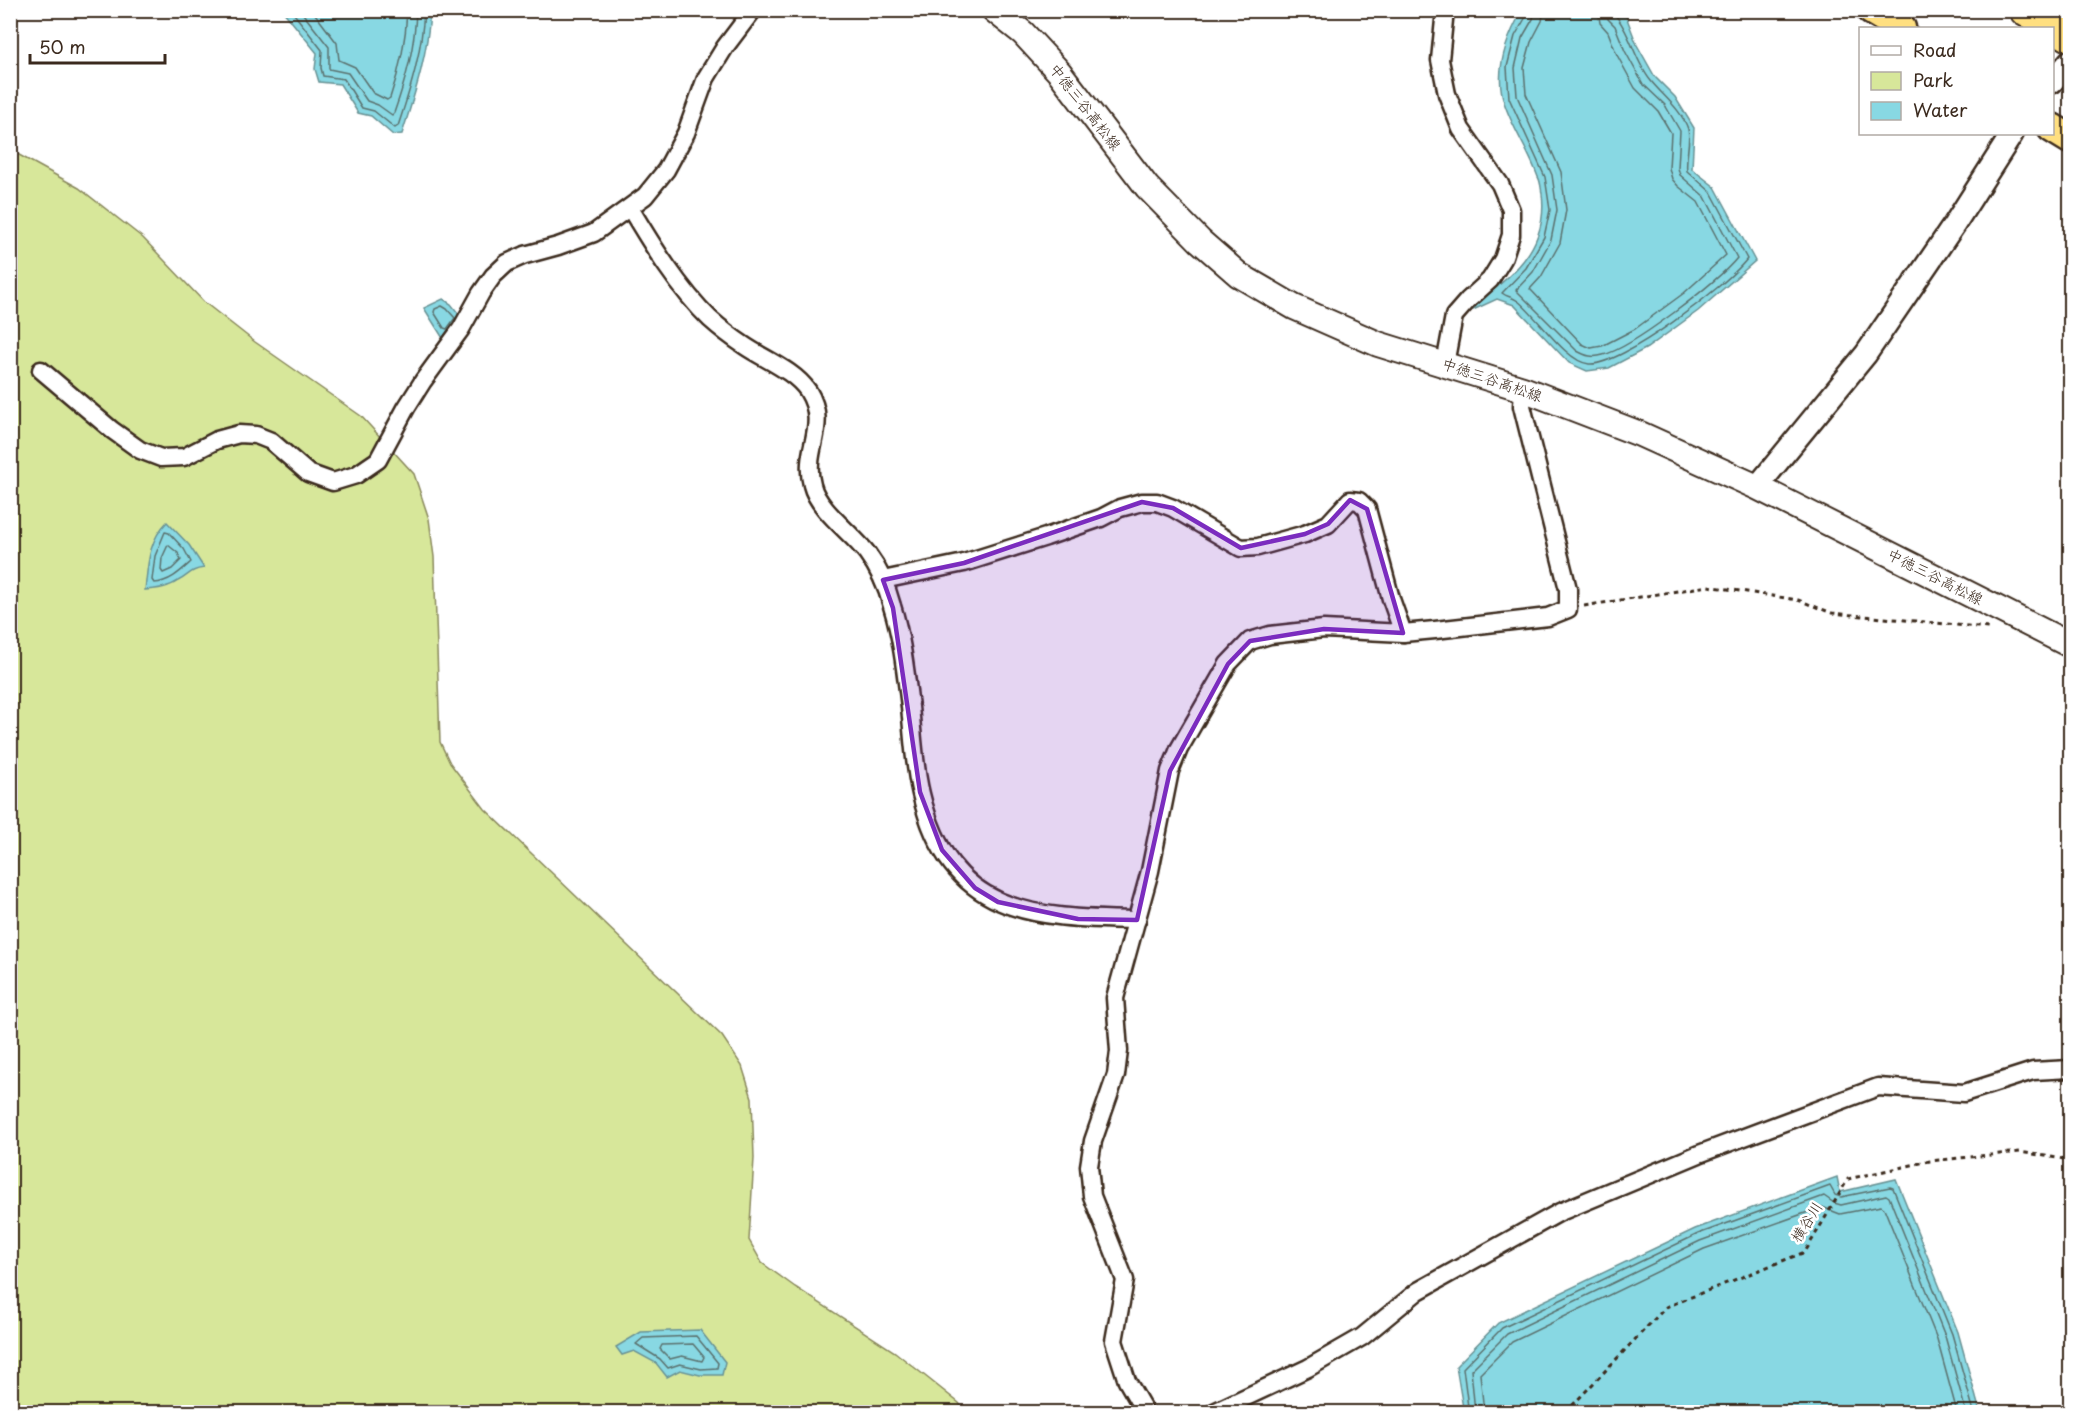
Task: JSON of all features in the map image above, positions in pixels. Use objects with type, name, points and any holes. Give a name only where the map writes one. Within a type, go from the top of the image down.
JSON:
[{"type":"highway","points":[[1871,10],[1899,27]]},
{"type":"highway","points":[[2026,10],[2070,35]]},
{"type":"highway","points":[[2054,129],[2070,138]]},
{"type":"main road","name":"中徳三谷高松線","points":[[994,10],[1023,33],[1060,73],[1147,187],[1200,241],[1239,275],[1294,307],[1368,339],[1523,389],[1640,434],[1757,487],[2070,645]]},
{"type":"street","points":[[40,370],[112,430],[140,450],[161,458],[183,457],[217,440],[239,434],[256,435],[271,441],[308,473],[333,482],[356,475],[378,460],[406,408],[461,329],[493,276],[507,263],[525,255],[594,233],[645,196],[666,170],[686,133],[706,78],[724,47],[753,10]]},
{"type":"street","points":[[1445,10],[1440,60],[1447,94],[1461,129],[1500,184],[1511,210],[1511,235],[1503,259],[1490,280],[1454,316],[1445,364]]},
{"type":"street","points":[[2054,80],[2070,62]]},
{"type":"street","points":[[1757,487],[1866,354],[1954,225],[2011,135]]},
{"type":"street","points":[[630,208],[648,239],[710,319],[742,344],[792,375],[806,389],[815,406],[818,426],[808,467],[813,489],[825,507],[867,554],[883,580],[893,608],[905,673],[920,792],[930,825],[942,850],[956,869],[975,888],[998,902],[1031,912],[1078,919],[1137,920]]},
{"type":"street","points":[[1145,1413],[1127,1381],[1114,1341],[1125,1280],[1092,1196],[1089,1166],[1093,1141],[1116,1076],[1119,1051],[1115,998],[1150,871],[1170,771],[1179,749],[1228,664],[1250,641],[1281,634],[1324,629],[1403,633],[1548,617],[1568,609],[1568,589],[1522,406],[1523,389]]},
{"type":"street","points":[[883,580],[964,563],[1046,537],[1101,518],[1120,508],[1142,502],[1157,502],[1173,508],[1241,548],[1258,547],[1328,524],[1350,500],[1359,501],[1367,509],[1391,599],[1403,633]]},
{"type":"street","points":[[1214,1413],[1308,1368],[1362,1336],[1418,1291],[1560,1212],[1699,1154],[1878,1087],[1964,1093],[2033,1071],[2070,1069]]},
{"type":"path","points":[[1568,609],[1707,586],[1798,600],[1832,614],[1988,628]]},
{"type":"path","name":"横谷川","points":[[1566,1413],[1666,1307],[1805,1252],[1848,1179],[1930,1161],[2020,1152],[2070,1160]]},
{"type":"highlighted area","points":[[1350,500],[1367,509],[1403,633],[1324,629],[1250,641],[1228,664],[1170,771],[1137,920],[1078,919],[998,902],[975,888],[942,850],[920,792],[893,608],[883,580],[964,563],[1142,502],[1173,508],[1241,548],[1305,534],[1328,524]]},
{"type":"green space","points":[[10,150],[79,188],[143,238],[204,302],[255,342],[361,416],[414,474],[429,519],[434,557],[440,742],[450,763],[485,809],[722,1036],[742,1066],[752,1098],[754,1158],[749,1240],[762,1263],[895,1352],[959,1403],[965,1412],[11,1412]]},
{"type":"water","points":[[283,11],[430,11],[424,58],[402,134],[393,135],[371,116],[358,113],[340,84],[319,82],[315,69],[317,53]]},
{"type":"water","points":[[1522,11],[1615,11],[1626,16],[1637,45],[1655,77],[1675,97],[1694,128],[1692,169],[1715,187],[1755,261],[1698,311],[1647,348],[1609,368],[1587,371],[1569,363],[1514,305],[1497,299],[1473,310],[1470,307],[1499,285],[1524,260],[1533,246],[1543,213],[1540,181],[1507,112],[1501,90],[1501,66],[1507,43]]},
{"type":"water","points":[[443,299],[451,304],[462,318],[446,343],[424,308]]},
{"type":"water","points":[[167,522],[189,545],[204,568],[192,571],[170,585],[145,590],[152,545]]},
{"type":"water","points":[[1837,1177],[1840,1192],[1896,1179],[1958,1332],[1980,1412],[1461,1412],[1463,1408],[1456,1366],[1498,1323],[1695,1229]]},
{"type":"water","points":[[700,1330],[725,1362],[722,1375],[700,1375],[680,1370],[667,1377],[656,1363],[634,1351],[622,1355],[616,1347],[641,1332]]}]
